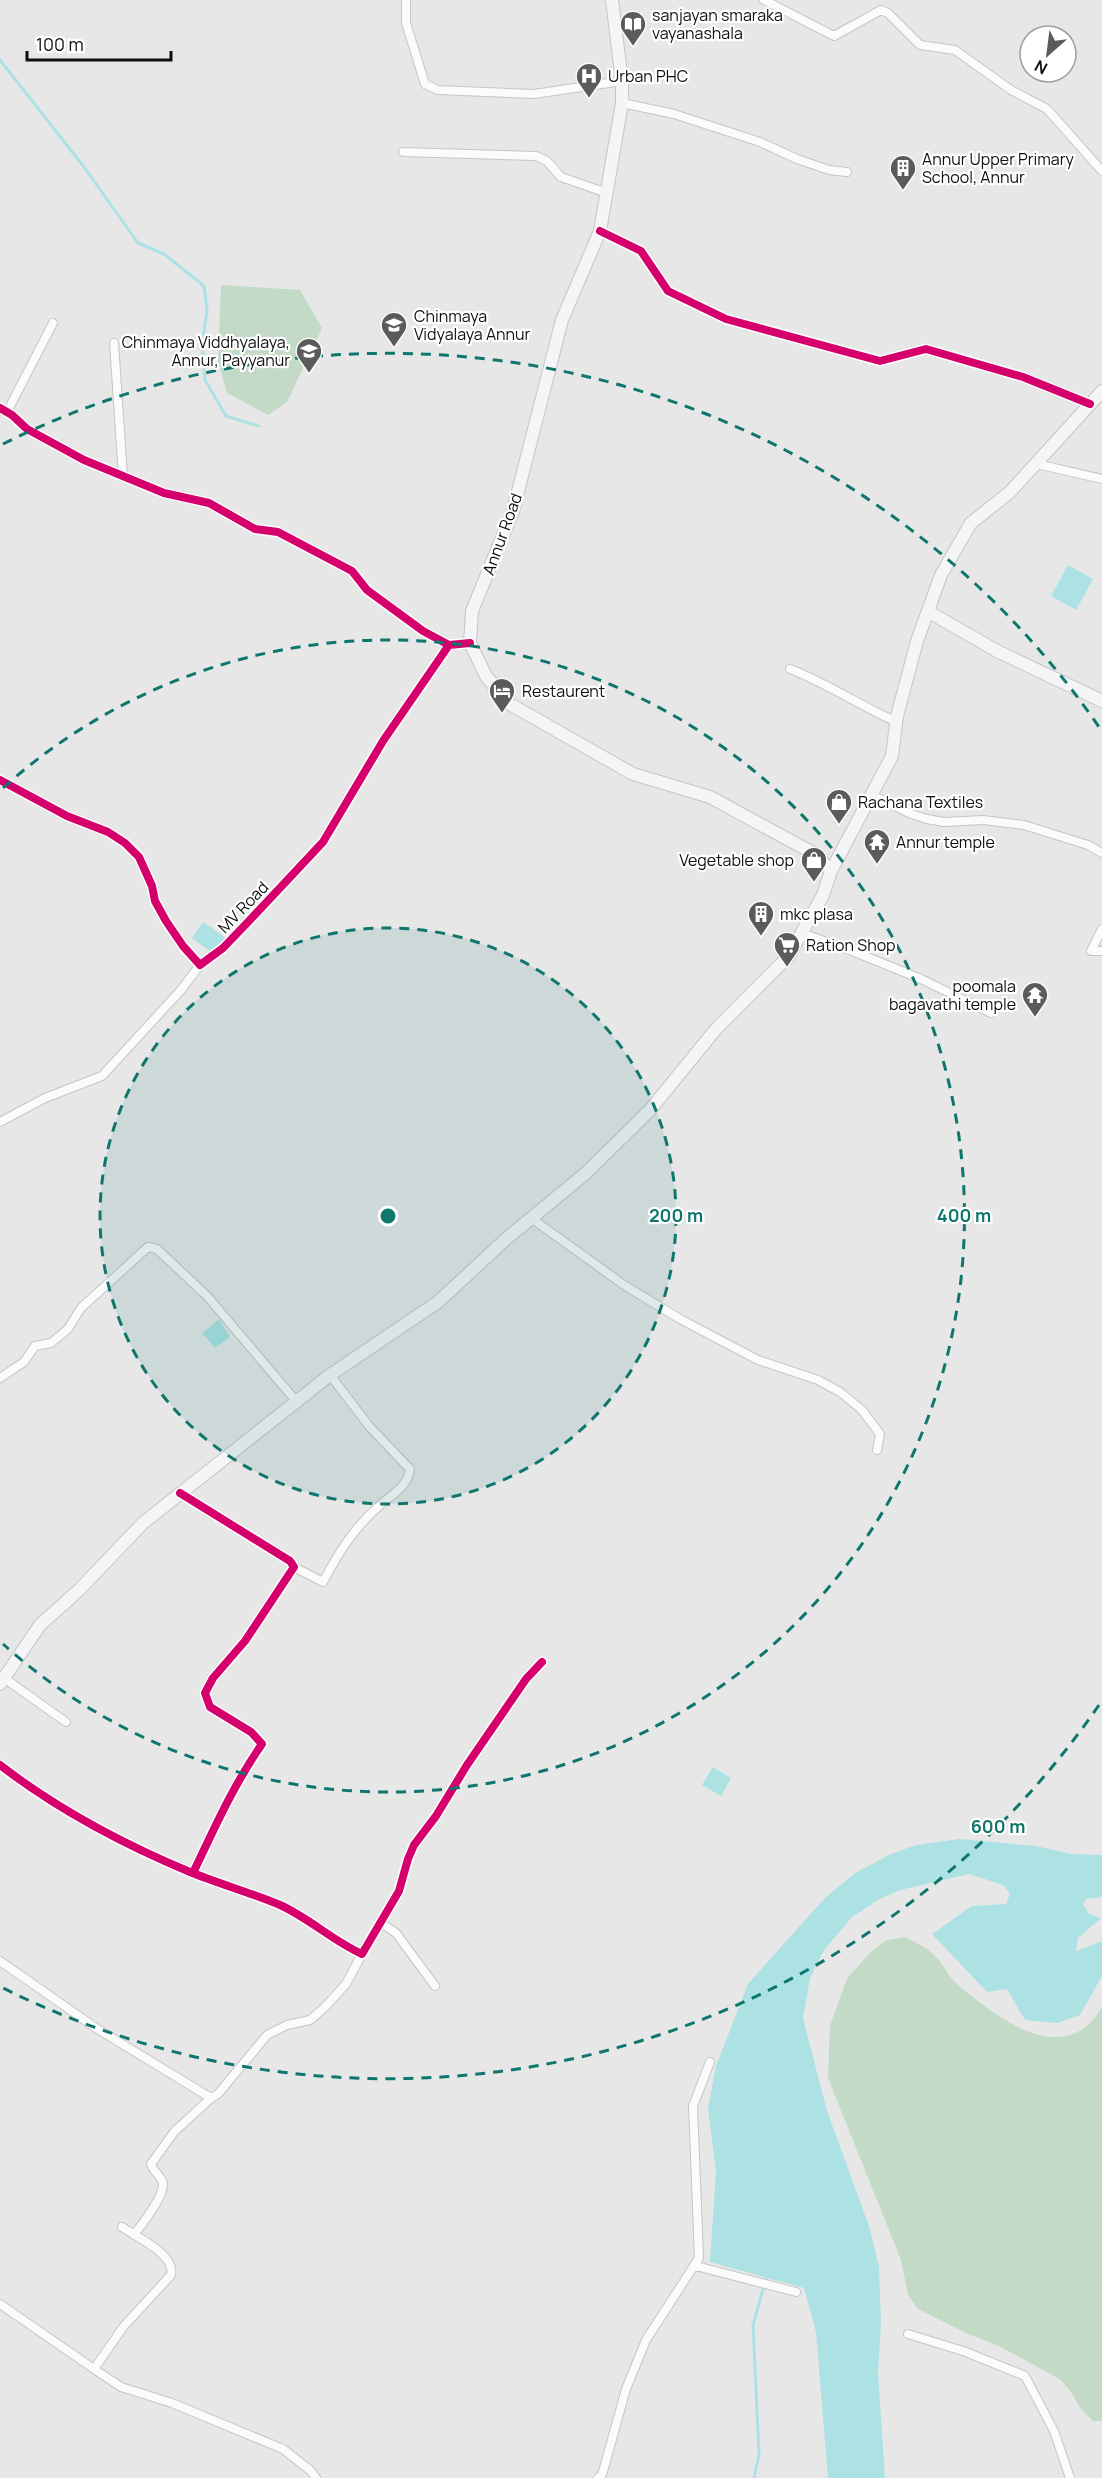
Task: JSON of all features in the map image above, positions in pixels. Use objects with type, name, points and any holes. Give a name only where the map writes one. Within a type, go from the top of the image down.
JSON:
[{"type":"main road","name":"Annur Road","points":[[612,0],[622,81],[622,103],[600,231],[562,320],[513,511],[472,611],[470,643],[486,676],[508,703],[633,774],[710,797],[815,854],[831,871]]},
{"type":"main road","points":[[2,1681],[40,1625],[79,1590],[143,1523],[330,1375],[438,1302],[531,1218],[586,1173],[650,1110],[716,1029],[788,957],[823,895],[831,871],[892,756],[897,722],[917,641],[941,575],[971,523],[1010,492],[1102,391]]},
{"type":"main road","points":[[929,612],[997,651],[1102,701]]},
{"type":"street","points":[[406,0],[406,23],[425,84],[438,90],[534,94],[622,81]]},
{"type":"street","points":[[764,0],[834,36],[881,10],[888,13],[920,45],[955,50],[1011,90],[1047,109],[1102,171]]},
{"type":"street","points":[[622,103],[674,114],[760,142],[797,159],[829,170],[847,172]]},
{"type":"street","points":[[403,152],[536,156],[547,161],[561,177],[607,193]]},
{"type":"street","points":[[600,231],[641,251],[668,291],[726,319],[880,362],[926,349],[1023,377],[1090,404]]},
{"type":"street","points":[[53,323],[4,410],[36,434],[84,460],[164,493],[209,503],[255,529],[278,532],[352,572],[367,590],[423,631],[449,645],[470,643]]},
{"type":"street","points":[[114,343],[123,476]]},
{"type":"street","points":[[1037,464],[1102,479]]},
{"type":"street","name":"MV Road","points":[[0,1122],[55,1093],[102,1076],[181,990],[200,965],[223,948],[248,922],[323,842],[377,750],[449,645]]},
{"type":"street","points":[[790,669],[812,677],[873,712],[897,722]]},
{"type":"street","points":[[0,780],[67,816],[108,832],[125,843],[139,857],[152,886],[154,901],[166,921],[183,946],[200,965]]},
{"type":"street","points":[[872,795],[911,814],[927,819],[944,822],[992,821],[1024,825],[1088,845],[1102,853]]},
{"type":"street","points":[[1102,929],[1090,951],[1102,951]]},
{"type":"street","points":[[801,933],[921,979],[991,1013]]},
{"type":"street","points":[[531,1218],[624,1285],[680,1319],[758,1360],[818,1380],[840,1392],[862,1410],[880,1434],[877,1450]]},
{"type":"street","points":[[0,1378],[24,1362],[34,1346],[51,1343],[68,1329],[81,1308],[148,1247],[158,1249],[207,1296],[296,1401]]},
{"type":"street","points":[[180,1493],[290,1561],[294,1567],[323,1582],[346,1540],[364,1520],[401,1489],[410,1469],[363,1419],[330,1375]]},
{"type":"street","points":[[193,1873],[229,1799],[249,1762],[262,1744],[251,1732],[210,1707],[205,1693],[213,1678],[250,1634],[294,1567]]},
{"type":"street","points":[[134,2235],[160,2198],[163,2186],[151,2164],[174,2132],[211,2097],[218,2094],[267,2035],[287,2025],[310,2020],[346,1984],[399,1891],[414,1845],[436,1816],[467,1765],[526,1679],[542,1662]]},
{"type":"street","points":[[2,1681],[66,1722]]},
{"type":"street","points":[[0,1765],[24,1784],[102,1831],[193,1873],[282,1906],[342,1945],[362,1954]]},
{"type":"street","points":[[381,1923],[396,1933],[435,1986]]},
{"type":"street","points":[[0,1961],[89,2023],[211,2097]]},
{"type":"street","points":[[598,2478],[602,2475],[626,2389],[646,2340],[683,2280],[696,2266],[699,2258],[693,2106],[710,2062]]},
{"type":"street","points":[[94,2369],[124,2326],[171,2275],[171,2262],[122,2227]]},
{"type":"street","points":[[696,2266],[796,2292]]},
{"type":"street","points":[[0,2304],[121,2386],[172,2403],[283,2449],[311,2471],[316,2478]]},
{"type":"street","points":[[909,2334],[966,2352],[1025,2376],[1054,2431],[1070,2478]]},
{"type":"green space","points":[[221,285],[300,290],[322,328],[287,402],[268,415],[227,393],[218,361]]},
{"type":"green space","points":[[906,1937],[933,1954],[956,1983],[975,1999],[1012,2024],[1031,2032],[1051,2037],[1070,2035],[1087,2026],[1102,2007],[1102,2421],[1093,2421],[1080,2408],[1060,2379],[999,2346],[966,2333],[918,2309],[908,2295],[901,2260],[828,2078],[830,2026],[847,1978],[873,1950],[887,1940]]},
{"type":"water","points":[[1068,565],[1093,579],[1076,610],[1051,596]]},
{"type":"water","points":[[203,922],[226,938],[214,954],[192,938]]},
{"type":"water","points":[[219,1319],[230,1337],[215,1348],[202,1333]]},
{"type":"water","points":[[713,1767],[731,1778],[721,1796],[702,1785]]},
{"type":"water","points":[[959,1839],[1036,1846],[1071,1854],[1102,1855],[1102,1897],[1086,1899],[1083,1904],[1089,1914],[1101,1918],[1078,1938],[1076,1951],[1102,1941],[1102,1976],[1080,2015],[1057,2023],[1025,2020],[1007,1989],[987,1992],[932,1934],[972,1906],[1006,1904],[1010,1894],[1003,1885],[969,1874],[900,1890],[878,1900],[852,1917],[824,1950],[810,1978],[803,2018],[827,2111],[870,2229],[879,2267],[881,2322],[878,2372],[885,2478],[828,2478],[816,2332],[804,2288],[710,2262],[716,2170],[708,2109],[716,2066],[748,1984],[824,1899],[855,1873],[891,1854],[916,1845]]},
{"type":"waterway","points":[[0,60],[84,167],[138,243],[164,254],[204,286],[207,310],[202,345],[205,380],[226,416],[259,426]]},
{"type":"waterway","points":[[754,2478],[759,2455],[753,2325],[767,2275]]},
{"type":"cycle path","points":[[600,231],[641,251],[668,291],[726,319],[880,361],[926,349],[1023,377],[1090,404]]},
{"type":"cycle path","points":[[0,408],[12,415],[27,429],[84,460],[164,493],[209,503],[255,529],[278,532],[352,571],[367,590],[423,631],[449,645]]},
{"type":"cycle path","points":[[0,780],[67,816],[108,832],[125,843],[139,857],[152,886],[155,901],[166,921],[183,946],[200,965],[223,948],[323,842],[383,741],[449,645],[470,643]]},
{"type":"cycle path","points":[[180,1493],[290,1561],[294,1567],[245,1641],[213,1678],[205,1693],[210,1707],[251,1732],[262,1744],[233,1791],[193,1873]]},
{"type":"cycle path","points":[[0,1765],[44,1796],[115,1837],[190,1872],[280,1905],[362,1954],[399,1891],[414,1845],[436,1816],[467,1765],[526,1679],[542,1662]]},
{"type":"place","name":"sanjayan smaraka vayanashala","points":[[633,47]]},
{"type":"place","name":"Urban PHC","points":[[589,99]]},
{"type":"place","name":"Annur Upper Primary School, Annur","points":[[903,191]]},
{"type":"place","name":"Chinmaya Vidyalaya Annur","points":[[394,348]]},
{"type":"place","name":"Chinmaya Viddhyalaya, Annur, Payyanur","points":[[309,374]]},
{"type":"place","name":"Restaurent","points":[[502,714]]},
{"type":"place","name":"Rachana Textiles","points":[[839,825]]},
{"type":"place","name":"Annur temple","points":[[877,865]]},
{"type":"place","name":"Vegetable shop","points":[[814,883]]},
{"type":"place","name":"mkc plasa","points":[[761,937]]},
{"type":"place","name":"Ration Shop","points":[[787,968]]},
{"type":"place","name":"poomala bagavathi temple","points":[[1035,1018]]}]
